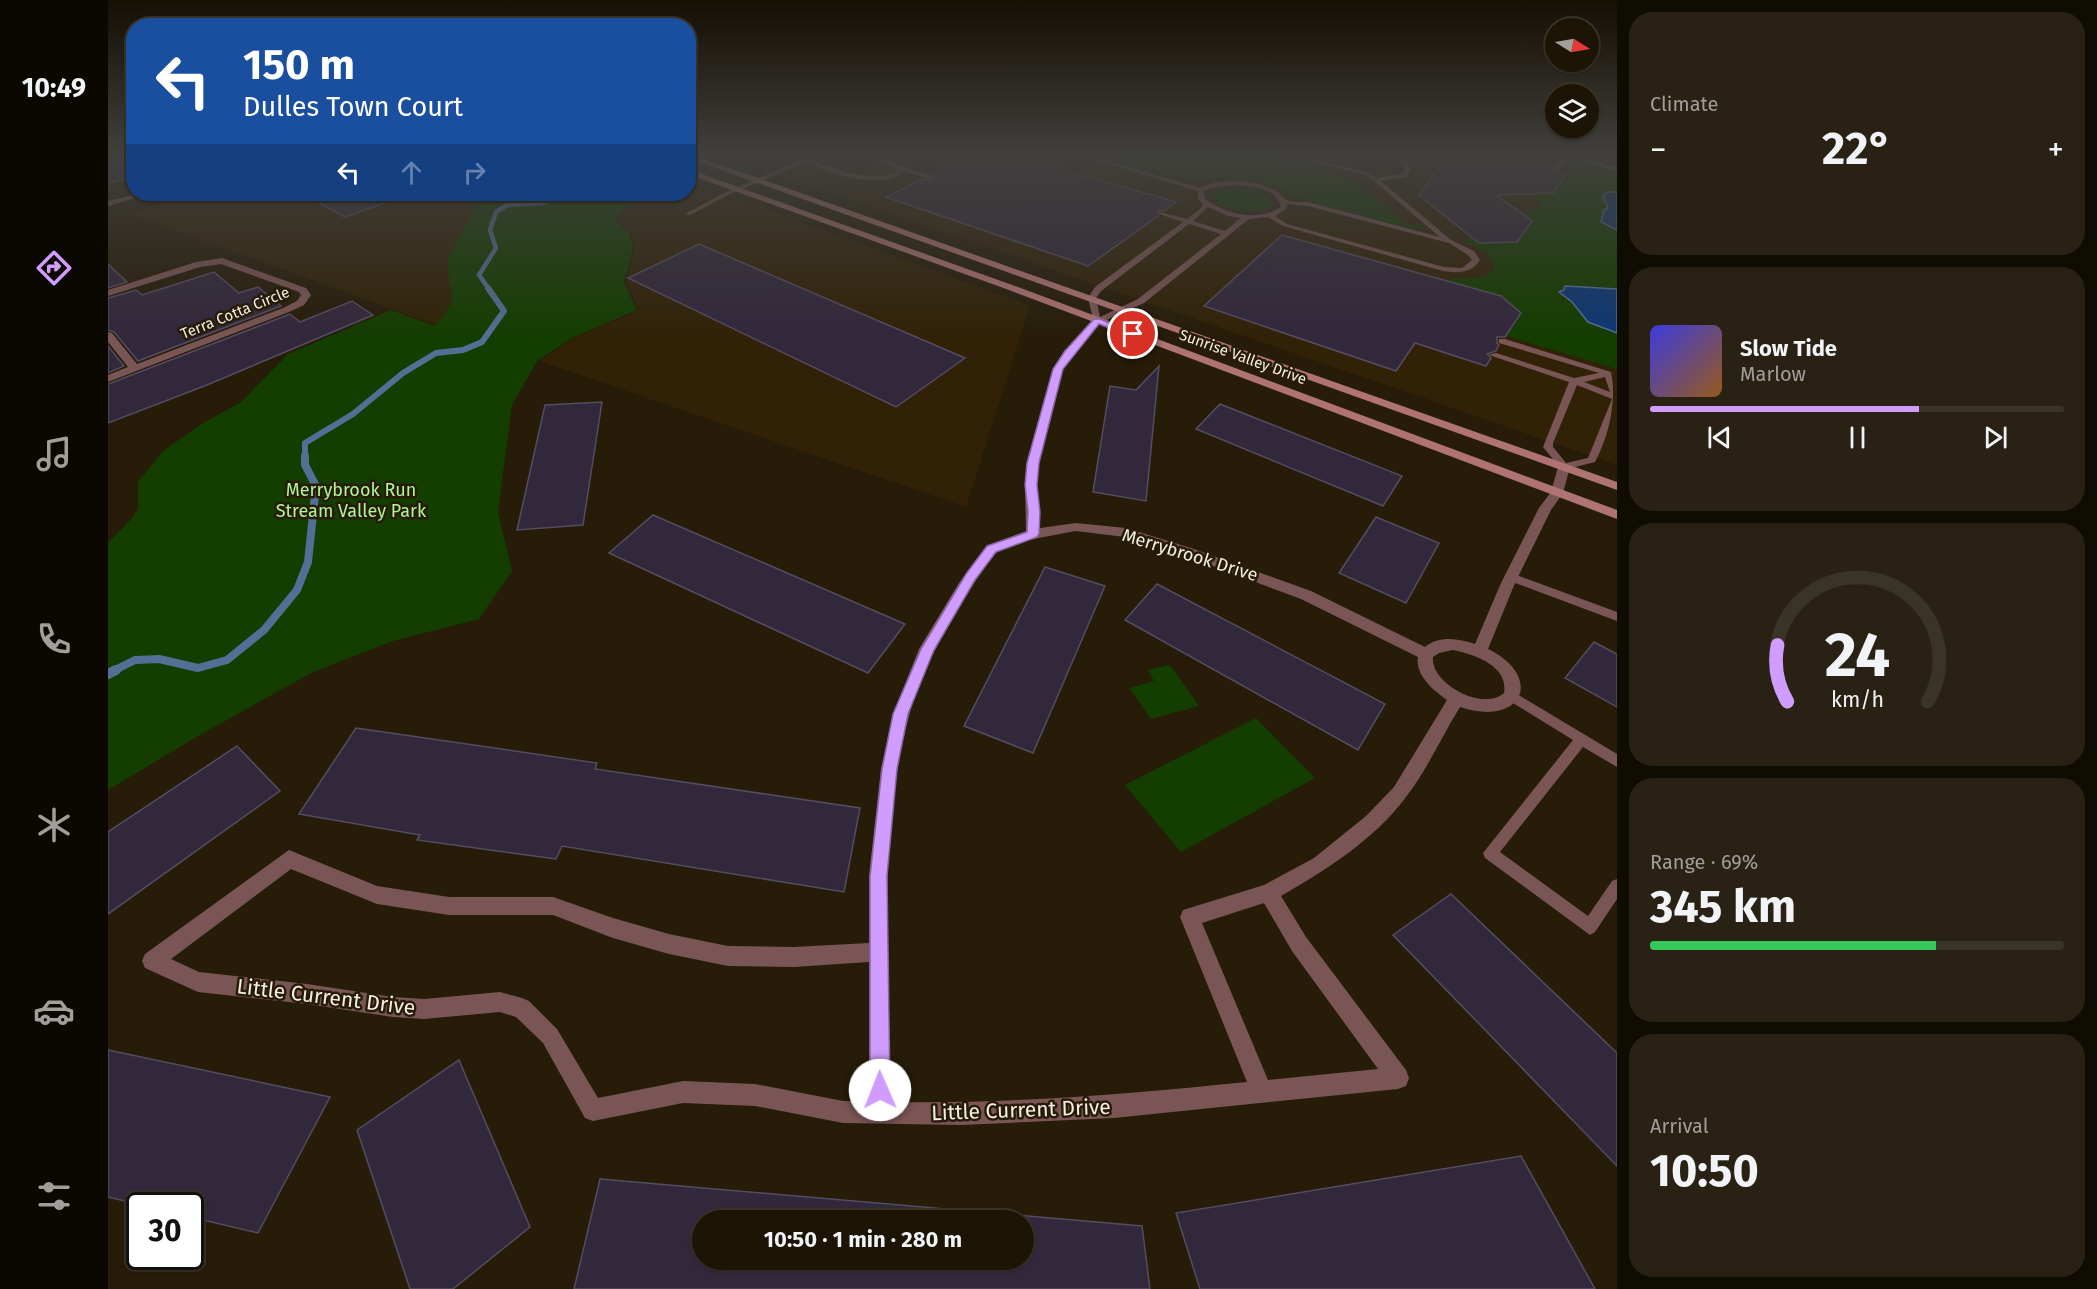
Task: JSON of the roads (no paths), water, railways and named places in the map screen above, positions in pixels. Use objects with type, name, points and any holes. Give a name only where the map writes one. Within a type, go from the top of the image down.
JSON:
[{"type":"main road","name":"Sunrise Valley Drive","points":[[813,216],[1617,515]]},
{"type":"main road","name":"Sunrise Valley Drive","points":[[862,216],[1617,486]]},
{"type":"street","name":"Terra Cotta Circle","points":[[108,293],[199,264],[222,261],[303,290],[306,295],[301,303],[286,310],[108,379]]},
{"type":"street","points":[[1033,534],[1034,512],[1031,485],[1033,463],[1058,369],[1068,353],[1097,321]]},
{"type":"street","points":[[108,335],[135,369]]},
{"type":"street","points":[[1480,651],[1511,577],[1545,508],[1557,493],[1564,467]]},
{"type":"street","name":"Merrybrook Drive","points":[[880,1113],[878,876],[889,769],[901,714],[927,649],[973,573],[992,549],[1033,534],[1076,527],[1126,533],[1186,551],[1306,595],[1426,654]]},
{"type":"street","points":[[1453,644],[1480,651],[1503,667],[1513,687],[1512,696],[1507,702],[1497,706],[1471,705],[1456,699],[1433,682],[1427,672],[1426,654],[1432,648],[1453,644]]},
{"type":"street","points":[[1262,1092],[1190,917],[1268,894],[1320,864],[1372,822],[1400,792],[1456,699]]},
{"type":"street","name":"Little Current Drive","points":[[877,952],[794,957],[728,956],[669,944],[612,928],[553,906],[448,906],[376,895],[289,859],[152,961],[198,982],[249,986],[393,1007],[424,1009],[500,1002],[522,1008],[550,1036],[592,1110],[683,1092],[755,1095],[843,1112],[961,1114],[1114,1107],[1398,1078],[1299,944],[1268,894]]},
{"type":"lane","points":[[1170,216],[1225,233]]},
{"type":"lane","points":[[1195,216],[1098,289],[1092,298],[1097,321],[1141,301],[1248,217]]},
{"type":"lane","points":[[1244,216],[1257,216]]},
{"type":"lane","points":[[1271,216],[1285,225],[1443,269],[1456,270],[1473,266],[1476,260],[1471,253],[1451,242],[1420,216]]},
{"type":"lane","points":[[1354,216],[1451,242]]},
{"type":"lane","points":[[1502,341],[1613,375]]},
{"type":"lane","points":[[1493,355],[1574,381],[1617,398]]},
{"type":"lane","points":[[1574,381],[1548,443],[1548,447],[1564,467],[1592,460],[1617,398],[1613,375]]},
{"type":"lane","points":[[1574,381],[1613,375]]},
{"type":"lane","points":[[1511,577],[1617,617]]},
{"type":"lane","points":[[1512,696],[1617,761]]},
{"type":"lane","points":[[1582,739],[1490,853],[1590,927],[1617,886]]},
{"type":"water","points":[[1602,216],[1617,216],[1617,230],[1601,222]]},
{"type":"water","points":[[1565,286],[1617,289],[1617,333],[1588,322],[1572,302],[1559,292],[1564,290]]},
{"type":"waterway","points":[[489,289],[479,275],[496,248],[490,230],[495,216]]},
{"type":"waterway","points":[[113,671],[135,660],[159,659],[198,668],[227,660],[264,630],[297,590],[308,562],[316,486],[305,465],[305,443],[353,414],[403,373],[436,353],[463,350],[482,342],[504,311],[488,288]]},
{"type":"waterway","points":[[108,674],[116,670]]},
{"type":"park label","name":"Merrybrook Run Stream Valley Park","points":[[351,500]]}]
